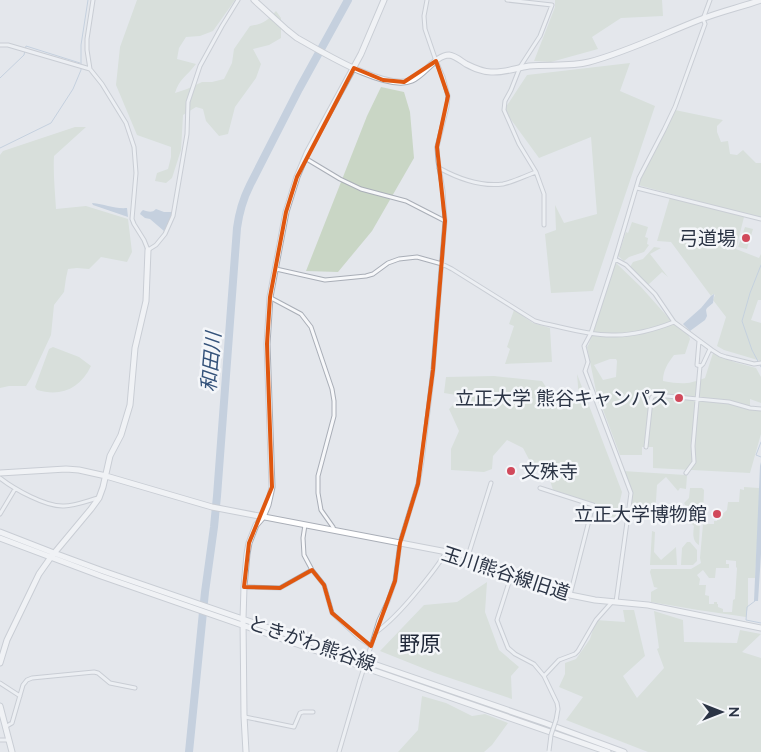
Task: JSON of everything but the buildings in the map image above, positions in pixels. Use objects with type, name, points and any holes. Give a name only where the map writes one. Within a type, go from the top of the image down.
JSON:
[{"type":"street","points":[[0,663],[6,640],[32,587],[52,555],[98,498],[106,476],[110,456],[121,435],[130,405],[135,348],[146,300],[148,250],[132,220],[136,173],[134,147],[126,123],[102,84],[90,69],[87,39],[93,0]]},
{"type":"street","points":[[148,250],[156,245],[165,234],[173,216],[187,134],[188,102],[197,75],[204,58],[238,0]]},
{"type":"street","points":[[254,0],[290,34],[371,76],[396,83],[412,80],[445,56],[453,56],[476,69],[490,72],[520,67],[588,62],[617,53],[703,18],[761,0]]},
{"type":"street","points":[[246,752],[244,716],[244,587],[249,542],[268,504],[272,487],[267,344],[270,297],[275,269],[286,212],[294,184],[305,158],[370,36],[384,0]]},
{"type":"street","points":[[339,752],[370,646],[395,581],[400,543],[418,484],[433,370],[444,221],[443,191],[437,147],[448,96],[425,29],[424,16],[427,0]]},
{"type":"street","points":[[507,0],[552,5],[540,36],[520,67],[511,90],[504,101],[504,110],[519,144],[536,172],[544,194],[544,226]]},
{"type":"street","points":[[544,676],[559,660],[578,651],[596,620],[614,602],[631,493],[585,371],[588,362],[584,346],[591,333],[639,178],[675,107],[705,24],[703,18],[710,0]]},
{"type":"street","points":[[0,45],[8,45],[90,69]]},
{"type":"street","points":[[305,158],[361,189],[406,201],[444,221]]},
{"type":"street","points":[[439,168],[465,180],[484,184],[504,184],[536,172]]},
{"type":"street","points":[[637,188],[761,219]]},
{"type":"street","points":[[275,269],[325,280],[366,276],[399,259],[417,257],[442,264],[535,321],[615,336],[660,328],[674,322]]},
{"type":"street","points":[[615,259],[626,265],[655,294],[674,322],[710,349],[726,357],[761,364]]},
{"type":"street","points":[[270,297],[301,314],[311,327],[332,389],[334,416],[318,476],[318,493],[321,510],[334,531]]},
{"type":"street","points":[[699,341],[696,363],[700,366]]},
{"type":"street","points":[[686,473],[694,462],[693,446],[700,366],[703,364],[710,349]]},
{"type":"street","points":[[646,447],[652,397],[656,395],[662,394],[729,402],[761,409]]},
{"type":"street","points":[[0,473],[66,469],[106,476]]},
{"type":"street","name":"玉川熊谷線旧道","points":[[106,476],[221,509],[468,556],[550,588],[582,598],[648,605],[761,628]]},
{"type":"street","points":[[0,478],[15,489],[57,506],[66,506],[98,498]]},
{"type":"street","points":[[468,556],[491,483]]},
{"type":"street","points":[[540,488],[593,505],[570,595]]},
{"type":"street","points":[[0,514],[15,489]]},
{"type":"street","points":[[305,525],[303,537],[304,556],[324,585],[332,613],[370,646]]},
{"type":"street","name":"ときがわ熊谷線","points":[[0,532],[52,555]]},
{"type":"street","name":"ときがわ熊谷線","points":[[0,538],[218,613],[608,752]]},
{"type":"street","points":[[375,633],[401,610],[432,573],[446,552]]},
{"type":"street","points":[[244,587],[280,588],[312,570]]},
{"type":"street","points":[[512,573],[497,620],[508,648],[534,664],[544,676],[557,703],[558,709],[551,735],[549,752]]},
{"type":"street","name":"ときがわ熊谷線","points":[[243,622],[545,723],[624,752]]},
{"type":"street","points":[[5,727],[12,723],[23,685],[32,678],[94,672],[110,683],[135,688]]},
{"type":"street","points":[[0,682],[20,696]]},
{"type":"street","points":[[0,706],[12,752]]},
{"type":"street","points":[[244,716],[294,727],[300,713],[313,712]]},
{"type":"street","points":[[0,740],[8,740]]},
{"type":"highlighted area","points":[[436,61],[448,96],[437,147],[445,221],[433,370],[418,484],[400,543],[395,581],[371,646],[332,613],[324,585],[312,570],[280,588],[244,587],[249,543],[272,487],[267,344],[270,297],[286,212],[297,177],[354,68],[383,80],[404,82]]},
{"type":"green space","points":[[137,0],[235,0],[213,31],[200,36],[186,37],[179,48],[177,59],[196,64],[181,81],[175,93],[202,82],[224,79],[232,63],[234,49],[250,26],[264,22],[276,11],[281,18],[281,38],[269,45],[253,49],[261,64],[256,78],[235,107],[228,134],[219,136],[206,121],[203,109],[196,107],[183,115],[181,150],[172,178],[166,183],[155,181],[157,173],[168,169],[171,147],[137,135],[116,85],[120,47]]},
{"type":"green space","points":[[555,0],[662,0],[663,16],[621,18],[592,37],[598,49],[551,62],[534,61],[555,7]]},
{"type":"green space","points":[[630,63],[620,91],[655,106],[593,291],[551,293],[545,234],[556,230],[555,205],[564,223],[597,214],[591,137],[539,158],[504,110],[527,75]]},
{"type":"green space","points":[[381,87],[404,92],[410,112],[414,158],[372,231],[338,272],[306,271],[367,116]]},
{"type":"green space","points":[[675,110],[723,120],[717,126],[717,132],[721,142],[728,141],[730,154],[737,155],[743,150],[756,163],[761,163],[761,218],[638,185]]},
{"type":"green space","points":[[75,127],[86,127],[54,156],[56,209],[86,206],[128,219],[132,252],[127,262],[101,257],[89,269],[68,269],[64,292],[54,305],[51,335],[31,378],[26,386],[0,388],[0,155],[3,151]]},
{"type":"green space","points":[[670,197],[744,217],[736,249],[759,258],[761,254],[761,300],[758,300],[751,320],[761,323],[761,361],[724,350],[717,346],[726,317],[713,300],[715,295],[711,296],[671,242],[657,241]]},
{"type":"green space","points":[[632,222],[648,227],[645,237],[648,238],[647,244],[649,245],[644,252],[629,257],[624,261],[618,256],[626,232],[628,233]]},
{"type":"green space","name":"弓道場","points":[[745,227],[753,229],[747,249],[738,247]]},
{"type":"green space","points":[[654,247],[661,248],[650,254],[668,277],[662,272],[648,285],[630,267],[633,262],[643,259]]},
{"type":"green space","points":[[614,261],[641,287],[674,324],[689,336],[690,339],[685,354],[674,355],[665,370],[663,381],[684,383],[705,378],[713,353],[734,362],[756,368],[761,377],[761,403],[750,399],[750,406],[761,409],[761,434],[750,473],[653,468],[653,447],[647,447],[652,403],[655,397],[650,393],[642,455],[620,455],[596,391],[587,347]],"holes":[[[610,359],[616,359],[616,377],[603,380],[594,365]]]},
{"type":"green space","points":[[514,310],[533,323],[550,328],[552,362],[505,364],[510,349],[507,347],[514,326],[509,324]]},
{"type":"green space","points":[[53,347],[79,357],[91,366],[87,374],[75,386],[62,392],[46,392],[37,390],[35,387],[49,349]]},
{"type":"green space","points":[[577,374],[622,492],[616,518],[601,513],[597,504],[553,490],[545,464],[534,469],[523,448],[507,440],[493,456],[492,469],[484,472],[451,470],[451,449],[459,431],[449,409],[462,396],[444,393],[446,377],[494,376],[542,381],[560,408],[579,398]]},
{"type":"green space","points":[[623,471],[685,475],[687,476],[686,489],[680,488],[678,491],[666,477],[657,485],[655,517],[630,516],[632,495]]},
{"type":"green space","points":[[744,487],[759,488],[760,492],[755,578],[748,578],[746,617],[651,602],[651,592],[658,588],[654,587],[651,569],[691,569],[701,563],[703,524],[714,524],[714,521],[717,521],[727,510],[728,502],[739,502],[740,489],[744,490]],"holes":[[[726,560],[736,561],[735,599],[733,600],[732,612],[723,612],[723,609],[718,607],[717,602],[709,604],[709,596],[705,595],[706,585],[699,585],[700,579],[697,575],[703,570],[709,578],[715,578],[716,568],[729,568]]]},
{"type":"green space","points":[[690,488],[702,488],[704,490],[699,545],[694,539],[694,526],[687,519],[694,513],[692,508],[688,509],[684,503],[689,498]]},
{"type":"green space","points":[[652,531],[655,532],[654,552],[661,560],[676,547],[677,565],[650,565]]},
{"type":"green space","points":[[687,542],[690,542],[697,550],[697,561],[693,565],[681,565],[682,548]]},
{"type":"green space","points":[[487,582],[485,612],[499,650],[519,667],[511,676],[512,699],[435,673],[380,651],[424,605],[457,602]]},
{"type":"green space","points":[[623,610],[634,610],[645,656],[623,676],[637,698],[664,668],[657,649],[659,648],[654,611],[683,620],[684,642],[737,643],[740,630],[761,634],[742,652],[761,658],[761,752],[648,752],[566,720],[583,697],[559,687],[565,674],[565,663],[576,659],[590,639],[596,620],[625,622]]},
{"type":"green space","points":[[422,696],[446,703],[472,716],[485,714],[508,723],[492,745],[484,752],[398,752],[418,730]]},
{"type":"water","points":[[92,203],[127,208],[128,217],[93,205]]},
{"type":"water","points":[[156,209],[172,212],[164,231],[150,219],[140,214],[143,210],[150,212]]},
{"type":"water","points":[[714,294],[713,303],[706,310],[707,316],[705,320],[690,331],[683,324]]},
{"type":"water","points":[[761,462],[761,554],[758,601],[754,601],[760,466]]},
{"type":"waterway","points":[[0,148],[51,123],[73,89],[81,70],[81,45],[88,0]]},
{"type":"waterway","name":"和田川","points":[[189,752],[217,496],[239,217],[250,185],[299,89],[348,0]]},
{"type":"waterway","points":[[0,78],[24,55],[26,46],[80,63]]},
{"type":"waterway","points":[[761,265],[742,321],[752,350],[761,367]]},
{"type":"waterway","points":[[761,442],[756,455],[761,457]]},
{"type":"waterway","points":[[755,601],[747,607],[746,620],[761,623]]},
{"type":"place","name":"弓道場","points":[[746,238]]},
{"type":"place","name":"立正大学 熊谷キャンパス","points":[[679,398]]},
{"type":"place","name":"文殊寺","points":[[511,471]]},
{"type":"place","name":"立正大学博物館","points":[[717,514]]},
{"type":"district","name":"野原","points":[[420,644]]}]
